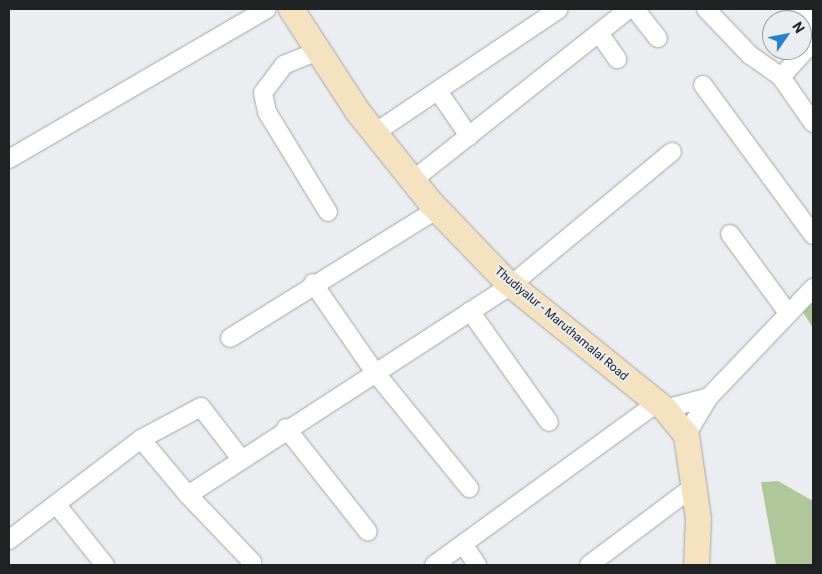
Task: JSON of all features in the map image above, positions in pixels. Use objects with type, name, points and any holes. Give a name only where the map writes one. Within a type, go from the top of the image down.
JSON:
[{"type":"main road","name":"Thudiyalur - Maruthamalai Road","points":[[291,9],[376,132],[437,209],[511,285],[661,406],[686,435]]},
{"type":"main road","points":[[686,435],[693,487],[696,565]]},
{"type":"street","points":[[9,160],[267,9]]},
{"type":"street","points":[[376,132],[559,9]]},
{"type":"street","points":[[413,180],[629,9]]},
{"type":"street","points":[[635,9],[658,38]]},
{"type":"street","points":[[706,9],[750,55],[781,77],[813,123]]},
{"type":"street","points":[[799,9],[813,26]]},
{"type":"street","points":[[599,33],[617,59]]},
{"type":"street","points":[[781,77],[813,42]]},
{"type":"street","points":[[318,50],[284,65],[263,93],[267,112],[328,212]]},
{"type":"street","points":[[703,85],[813,235]]},
{"type":"street","points":[[438,91],[469,136]]},
{"type":"street","points":[[188,495],[286,428],[511,285],[672,152]]},
{"type":"street","points":[[230,338],[313,283],[437,209]]},
{"type":"street","points":[[730,234],[788,313]]},
{"type":"street","points":[[313,283],[374,372],[469,488]]},
{"type":"street","points":[[686,435],[709,397],[813,288]]},
{"type":"street","points":[[470,311],[549,422]]},
{"type":"street","points":[[434,565],[661,406],[709,397]]},
{"type":"street","points":[[9,540],[141,439],[200,407],[241,459]]},
{"type":"street","points":[[286,428],[368,532]]},
{"type":"street","points":[[141,439],[188,495],[252,562]]},
{"type":"street","points":[[589,565],[693,487]]},
{"type":"street","points":[[56,504],[105,565]]},
{"type":"street","points":[[463,544],[478,565]]},
{"type":"green space","points":[[813,302],[813,328],[802,311]]},
{"type":"green space","points":[[778,481],[813,501],[813,565],[776,565],[761,482]]}]
